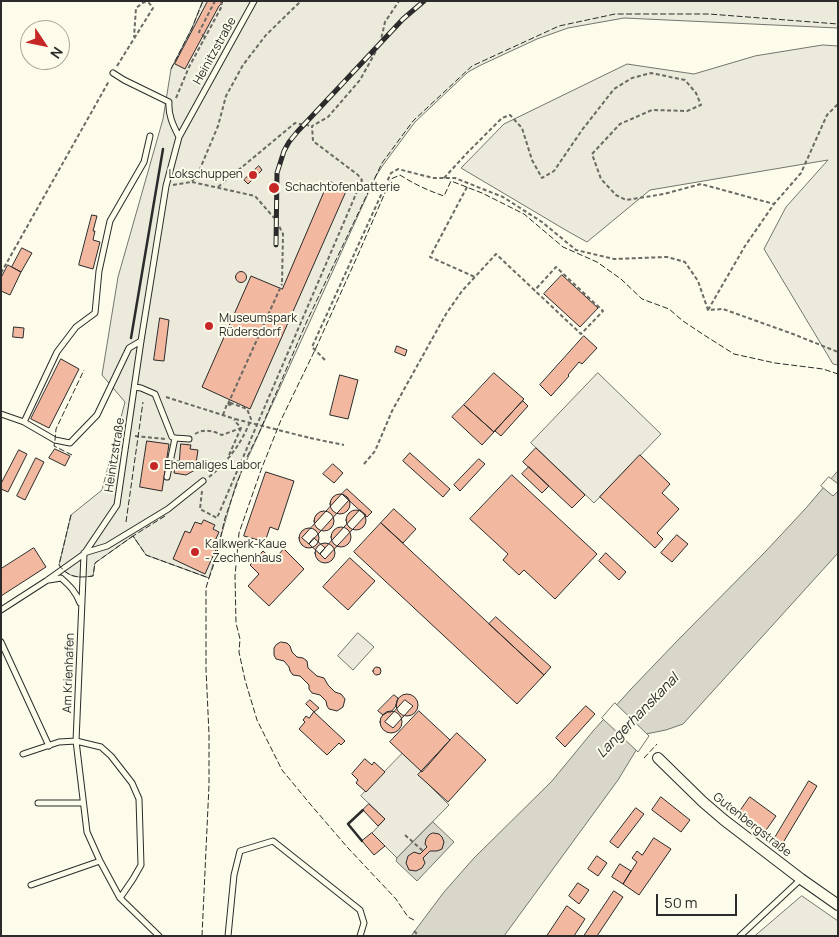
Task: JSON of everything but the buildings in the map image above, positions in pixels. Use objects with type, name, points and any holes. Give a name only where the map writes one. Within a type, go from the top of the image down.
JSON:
[{"type":"street","name":"Gutenbergstraße","points":[[658,758],[717,814],[801,879],[838,904]]},
{"type":"lane","name":"Heinitzstraße","points":[[1,610],[84,554],[117,505],[166,186],[179,137],[254,1]]},
{"type":"lane","points":[[113,73],[169,102],[168,110],[179,137]]},
{"type":"lane","points":[[24,422],[57,352],[76,327],[95,313],[99,271],[110,221],[144,162],[150,136]]},
{"type":"lane","name":"Heinitzstraße","points":[[1,414],[24,422],[55,440],[70,443],[97,415],[129,348],[141,341]]},
{"type":"lane","points":[[135,387],[155,394],[173,437],[167,477]]},
{"type":"lane","points":[[173,437],[189,439]]},
{"type":"lane","points":[[84,554],[107,546],[168,508],[203,482]]},
{"type":"lane","name":"Am Krienhafen","points":[[84,554],[76,741],[87,832],[100,862],[120,898],[159,936]]},
{"type":"lane","points":[[46,581],[61,578],[70,586],[82,605]]},
{"type":"lane","points":[[1,642],[49,746]]},
{"type":"lane","points":[[23,754],[59,742],[76,741],[101,746],[132,783],[140,799],[141,865],[120,898]]},
{"type":"lane","points":[[38,803],[83,803]]},
{"type":"lane","points":[[228,936],[234,875],[240,851],[274,841],[360,910],[364,923],[360,936]]},
{"type":"lane","points":[[31,885],[100,862]]},
{"type":"lane","points":[[740,936],[801,879]]},
{"type":"path","points":[[205,37],[199,32],[215,1]]},
{"type":"path","points":[[175,102],[189,67],[222,6],[221,1]]},
{"type":"path","points":[[191,182],[197,176],[218,126],[226,96],[243,65],[266,35],[301,1]]},
{"type":"path","points":[[218,187],[295,123],[312,126],[328,117],[360,80],[380,44],[385,22],[399,1]]},
{"type":"path","points":[[1,273],[113,73],[134,37],[150,15],[153,8],[149,3],[144,2],[136,8],[134,37]]},
{"type":"path","points":[[444,178],[502,118],[510,115],[522,128],[532,160],[542,178],[554,171],[582,130],[614,89],[632,78],[651,73],[685,80],[696,93],[701,105],[687,111],[652,110],[620,124],[592,154],[601,179],[616,195],[626,200],[664,194],[701,184],[774,204]]},
{"type":"path","points":[[708,310],[745,246],[774,204],[801,173],[827,115],[838,104]]},
{"type":"path","points":[[228,403],[247,409],[251,419],[246,433],[226,461],[203,482],[200,509],[218,518],[362,180],[312,141],[312,126]]},
{"type":"path","points":[[325,360],[312,347],[391,173],[398,169],[433,178],[455,178],[503,197],[542,222],[576,250],[614,259],[667,257],[685,262],[698,281],[708,310]]},
{"type":"path","points":[[166,186],[191,182],[256,196],[276,220],[283,234],[282,284],[222,415]]},
{"type":"path","points":[[467,187],[430,258],[475,277]]},
{"type":"path","points":[[364,464],[375,451],[392,411],[446,314],[462,291],[496,254],[534,291],[581,334],[603,311],[556,267],[534,291]]},
{"type":"path","points":[[708,310],[723,309],[838,352]]},
{"type":"path","points":[[155,394],[234,419],[344,445]]},
{"type":"path","points":[[234,419],[241,428]]},
{"type":"path","points":[[226,461],[241,428]]},
{"type":"path","points":[[189,439],[199,432],[213,430],[222,435],[241,428]]},
{"type":"path","points":[[128,435],[168,440],[173,437]]},
{"type":"path","points":[[405,835],[423,851]]},
{"type":"path","points":[[414,931],[419,936]]},
{"type":"shaded area","name":"Museumspark Rüdersdorf","points":[[203,1],[838,1],[838,28],[624,18],[568,28],[537,39],[468,72],[415,122],[376,176],[236,484],[209,578],[146,555],[133,536],[95,563],[93,576],[74,576],[70,575],[59,565],[71,515],[102,490],[125,402],[102,375],[118,277],[163,119],[171,69],[192,28]]},
{"type":"shaded area","points":[[823,45],[838,46],[838,365],[833,364],[764,249],[786,207],[828,160],[650,190],[587,242],[461,168],[504,124],[627,64],[694,74],[755,56]]},
{"type":"shaded area","points":[[598,373],[661,434],[594,503],[531,443]]},
{"type":"shaded area","points":[[358,633],[374,647],[353,670],[338,656]]},
{"type":"shaded area","points":[[403,753],[422,772],[419,775],[449,805],[397,858],[372,833],[385,819],[361,796]]},
{"type":"shaded area","points":[[802,896],[838,921],[838,936],[755,936]]},
{"type":"water","name":"Langerhanskanal","points":[[838,471],[838,553],[683,724],[646,734],[618,780],[504,936],[411,936],[444,892],[474,858],[552,781],[593,731],[632,688],[766,551]]},
{"type":"water","points":[[433,822],[454,842],[417,881],[396,861]]},
{"type":"pier","points":[[829,477],[838,484],[838,491],[833,496],[821,486]]},
{"type":"pier","points":[[615,703],[649,736],[638,752],[602,718]]},
{"type":"railway","points":[[276,245],[277,173],[289,142],[403,19],[424,1]]},
{"type":"fence","points":[[171,69],[192,28],[203,1]]},
{"type":"fence","points":[[165,516],[133,536],[146,555],[209,578],[225,518],[245,461],[307,321],[382,163],[413,121],[472,66],[559,26],[615,14],[709,14],[838,24]]},
{"type":"fence","points":[[414,920],[408,917],[396,899],[348,848],[282,770],[257,720],[245,680],[239,652],[240,639],[236,623],[235,576],[239,533],[281,420],[315,350],[391,179],[400,175],[444,196],[451,181],[482,193],[524,214],[563,247],[597,262],[621,279],[642,299],[669,309],[683,321],[734,354],[775,363],[823,369],[838,374]]},
{"type":"fence","points":[[72,455],[54,446],[56,429],[84,370]]},
{"type":"fence","points":[[126,522],[143,402]]},
{"type":"fence","points":[[71,515],[59,565],[70,575],[93,576],[95,563],[133,536]]},
{"type":"fence","points":[[202,936],[209,785],[206,669],[206,588],[209,578]]},
{"type":"fence","points":[[644,758],[657,744]]},
{"type":"wall","points":[[131,338],[163,149]]},
{"type":"wall","points":[[362,841],[348,824],[363,810]]},
{"type":"place","name":"Lokschuppen","points":[[253,175]]},
{"type":"place","name":"Schachtofenbatterie","points":[[274,188]]},
{"type":"place","name":"Museumspark Rüdersdorf","points":[[209,326]]},
{"type":"place","name":"Ehemaliges Labor","points":[[154,466]]},
{"type":"place","name":"Kalkwerk-Kaue - Zechenhaus","points":[[195,552]]}]
